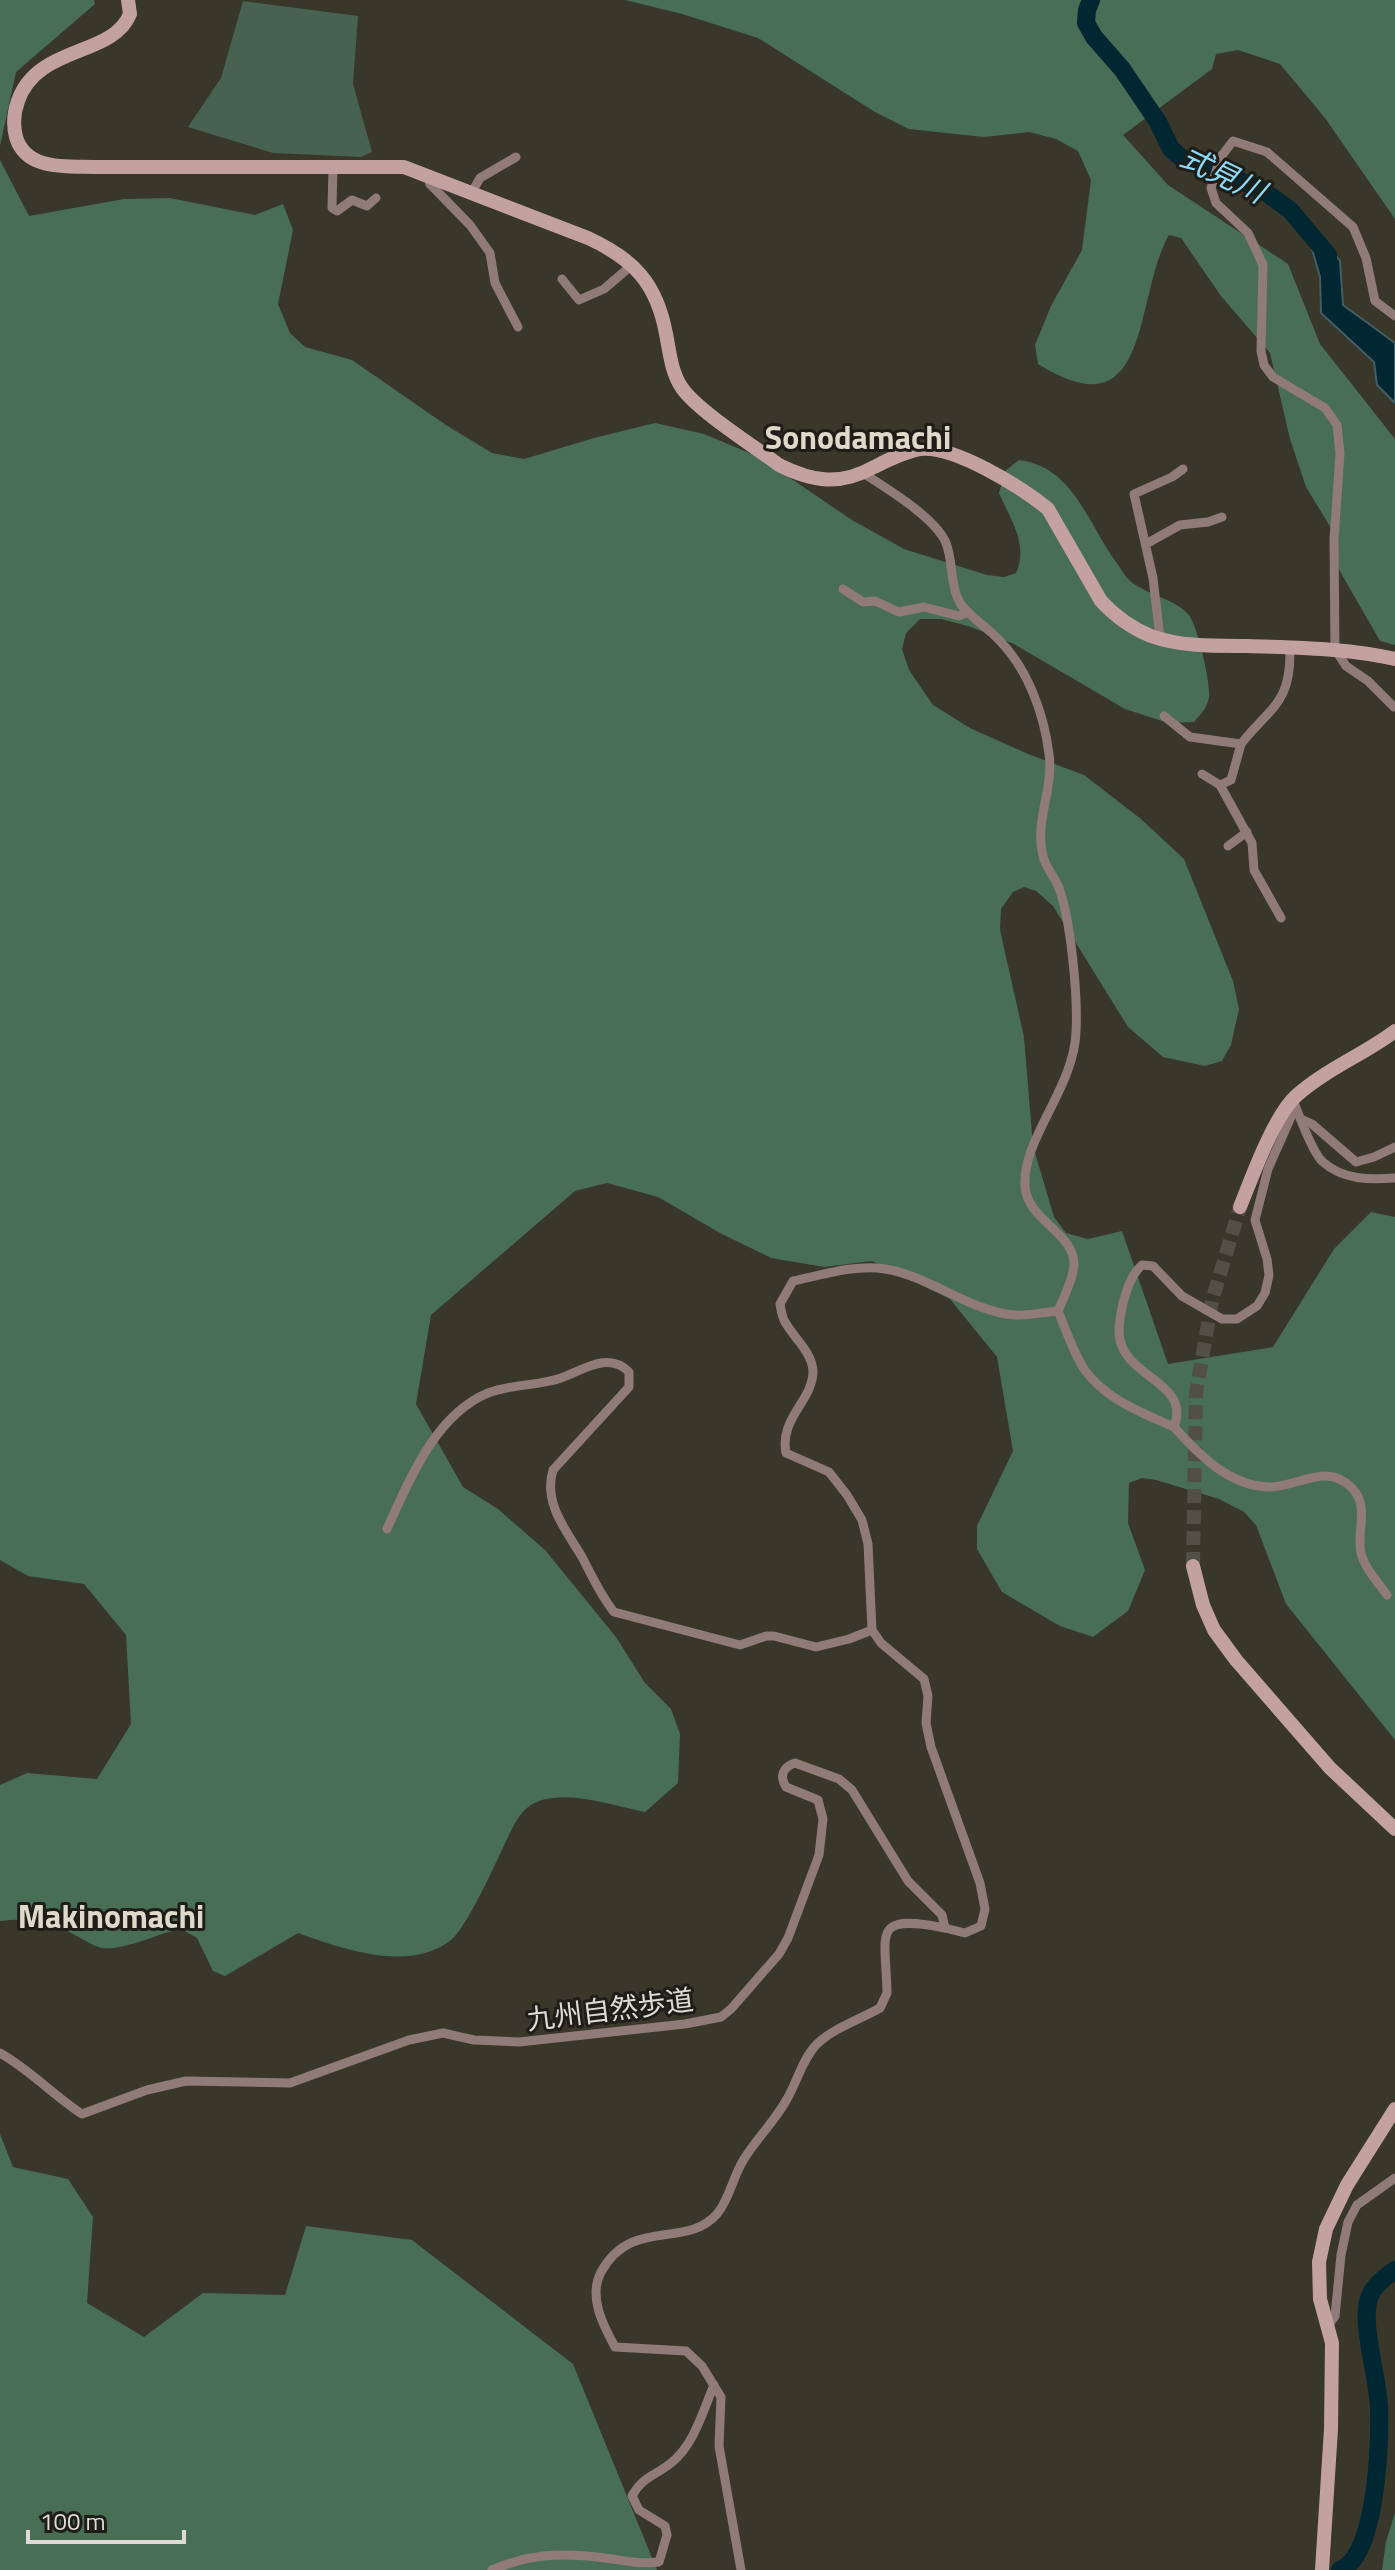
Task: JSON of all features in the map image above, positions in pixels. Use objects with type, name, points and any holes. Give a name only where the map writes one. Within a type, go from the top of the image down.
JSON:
[{"type":"street","points":[[128,0],[130,14],[121,29],[45,66],[27,82],[14,111],[15,132],[23,153],[50,165],[404,167],[427,175],[614,250],[648,283],[662,311],[671,363],[684,391],[779,465],[825,481],[845,480],[888,460],[922,449],[946,451],[1034,498],[1048,509],[1101,601],[1113,614],[1134,628],[1160,638],[1208,645],[1335,649],[1395,659]]},
{"type":"street","points":[[1394,707],[1368,681],[1346,666],[1335,649],[1334,539],[1340,453],[1337,425],[1325,408],[1273,377],[1264,365],[1261,351],[1263,265],[1248,233],[1216,203],[1211,188],[1220,158],[1233,141],[1267,152],[1353,227],[1366,258],[1375,301],[1395,316]]},
{"type":"street","points":[[472,192],[480,178],[516,157]]},
{"type":"street","points":[[333,167],[332,208],[337,211],[352,200],[367,206],[376,198]]},
{"type":"street","points":[[427,175],[430,184],[470,225],[490,253],[495,283],[518,327]]},
{"type":"street","points":[[562,279],[579,300],[604,289],[632,265]]},
{"type":"street","points":[[1160,638],[1153,578],[1134,494],[1183,469]]},
{"type":"street","points":[[863,473],[905,501],[940,532],[948,549],[956,593],[968,612],[1013,655],[1029,683],[1043,721],[1051,778],[1039,835],[1043,858],[1059,887],[1067,923],[1076,1034],[1068,1075],[1026,1167],[1025,1188],[1030,1207],[1058,1234],[1068,1247],[1074,1263],[1069,1287],[1058,1311],[1084,1368],[1105,1391],[1136,1411],[1174,1427],[1216,1468],[1243,1481],[1269,1487],[1296,1484],[1317,1474],[1336,1477],[1353,1488],[1362,1512],[1361,1552],[1366,1567],[1387,1595]]},
{"type":"street","points":[[1146,544],[1180,525],[1222,517]]},
{"type":"street","points":[[843,589],[863,602],[875,601],[892,611],[924,607],[959,616],[968,612]]},
{"type":"street","points":[[1220,785],[1231,780],[1241,744],[1278,706],[1291,670],[1290,648]]},
{"type":"street","points":[[1164,716],[1190,737],[1241,744]]},
{"type":"street","points":[[1202,774],[1220,785],[1247,832],[1252,843],[1254,870],[1281,918]]},
{"type":"street","points":[[1228,846],[1247,832]]},
{"type":"street","points":[[1240,1207],[1266,1144],[1294,1103],[1327,1071],[1395,1031]]},
{"type":"street","points":[[1174,1427],[1180,1413],[1176,1402],[1139,1368],[1125,1353],[1120,1342],[1125,1294],[1134,1272],[1142,1265],[1153,1266],[1182,1296],[1222,1319],[1237,1319],[1257,1306],[1265,1293],[1269,1275],[1255,1220],[1268,1169],[1294,1103]]},
{"type":"street","points":[[1294,1103],[1322,1161],[1349,1176],[1369,1180],[1395,1178]]},
{"type":"street","points":[[1301,1119],[1312,1124],[1356,1162],[1395,1147]]},
{"type":"street","points":[[741,2570],[719,2446],[721,2397],[702,2366],[686,2351],[615,2347],[604,2326],[595,2296],[600,2275],[615,2252],[635,2239],[693,2229],[716,2215],[743,2159],[787,2101],[805,2060],[815,2047],[830,2034],[880,2008],[885,2001],[884,1938],[891,1928],[899,1922],[910,1921],[965,1933],[981,1926],[985,1909],[980,1883],[931,1747],[926,1723],[928,1696],[924,1679],[881,1643],[872,1630],[868,1544],[862,1520],[829,1472],[786,1453],[783,1441],[788,1423],[813,1381],[813,1366],[784,1321],[780,1304],[793,1281],[842,1270],[885,1269],[1013,1315],[1058,1311]]},
{"type":"street","points":[[387,1529],[407,1485],[431,1444],[470,1402],[492,1391],[558,1379],[594,1364],[613,1361],[622,1364],[629,1372],[629,1387],[553,1470],[549,1483],[553,1505],[565,1533],[614,1612],[740,1645],[774,1636],[816,1647],[872,1630]]},
{"type":"street","points":[[1193,1566],[1203,1605],[1214,1630],[1236,1660],[1330,1768],[1395,1829]]},
{"type":"street","name":"九州自然歩道","points":[[0,2053],[17,2062],[60,2100],[82,2114],[147,2090],[186,2081],[290,2083],[409,2040],[443,2033],[474,2040],[519,2042],[685,2024],[721,2017],[779,1954],[819,1855],[823,1819],[818,1800],[783,1783],[784,1770],[795,1763],[839,1779],[852,1790],[908,1881],[942,1915],[945,1928]]},
{"type":"street","points":[[1322,2566],[1331,2429],[1332,2343],[1320,2299],[1319,2262],[1326,2229],[1347,2185],[1395,2109]]},
{"type":"street","points":[[1327,2327],[1335,2316],[1341,2255],[1348,2222],[1357,2205],[1395,2178]]},
{"type":"street","points":[[492,2570],[520,2558],[555,2554],[643,2564],[659,2562],[667,2535],[665,2526],[639,2510],[632,2496],[640,2482],[672,2463],[691,2439],[714,2385]]},
{"type":"green space","points":[[0,0],[94,0],[95,4],[16,72],[0,146]]},
{"type":"green space","points":[[625,0],[1395,0],[1395,219],[1325,118],[1280,64],[1238,50],[1216,54],[1212,69],[1123,135],[1168,185],[1288,264],[1320,344],[1395,439],[1395,645],[1380,641],[1338,568],[1331,528],[1306,487],[1290,439],[1270,353],[1221,296],[1181,238],[1169,235],[1158,261],[1133,350],[1120,371],[1102,383],[1075,382],[1038,364],[1035,345],[1051,306],[1082,250],[1091,180],[1078,151],[1056,139],[1029,132],[984,137],[909,129],[875,112],[758,38]]},
{"type":"green space","points":[[243,1],[358,16],[353,84],[372,152],[361,157],[273,153],[188,127],[221,78]]},
{"type":"green space","points":[[0,160],[29,216],[124,199],[170,198],[255,215],[283,204],[293,230],[278,304],[290,333],[305,347],[352,360],[492,453],[524,459],[655,423],[704,434],[759,457],[852,520],[904,549],[987,575],[1004,577],[1016,573],[1020,552],[1016,532],[999,493],[1005,471],[1019,460],[1038,465],[1067,486],[1130,581],[1188,614],[1199,641],[1209,690],[1207,704],[1194,722],[1168,723],[1125,709],[1014,644],[941,619],[920,619],[906,633],[902,649],[909,670],[933,705],[970,728],[1084,775],[1141,819],[1184,859],[1233,981],[1239,1009],[1231,1045],[1222,1061],[1205,1066],[1163,1057],[1128,1027],[1053,906],[1036,891],[1024,887],[1013,892],[1001,909],[1000,930],[1024,1037],[1033,1146],[1054,1217],[1066,1233],[1088,1239],[1122,1231],[1168,1364],[1273,1347],[1334,1249],[1371,1212],[1395,1217],[1395,1740],[1286,1604],[1256,1525],[1244,1512],[1219,1499],[1156,1480],[1142,1478],[1129,1483],[1128,1523],[1145,1570],[1128,1611],[1093,1637],[1060,1626],[1002,1592],[977,1549],[977,1526],[1013,1451],[997,1357],[950,1299],[872,1261],[824,1267],[771,1258],[658,1197],[607,1183],[575,1191],[431,1315],[416,1404],[463,1487],[498,1509],[545,1550],[616,1637],[645,1683],[671,1709],[680,1734],[678,1783],[645,1812],[567,1797],[542,1800],[529,1806],[513,1826],[458,1933],[434,1950],[416,1955],[376,1955],[298,1933],[225,1976],[213,1971],[197,1938],[181,1929],[121,1947],[102,1948],[46,1923],[0,1921],[0,1785],[27,1773],[97,1779],[131,1724],[126,1635],[84,1584],[28,1576],[0,1560]]},
{"type":"green space","points":[[0,2134],[13,2167],[68,2179],[93,2217],[87,2303],[144,2337],[203,2293],[285,2295],[306,2226],[412,2240],[573,2364],[657,2570],[0,2570]]},
{"type":"green space","points":[[1395,2513],[1395,2570],[1382,2570],[1386,2542]]},
{"type":"water","points":[[1328,245],[1340,261],[1343,305],[1395,343],[1395,403],[1377,385],[1374,362],[1321,313],[1320,277],[1312,249]]},
{"type":"waterway","name":"式見川","points":[[1091,0],[1086,23],[1158,122],[1171,149],[1183,159],[1261,189],[1290,210],[1328,255],[1328,266]]},
{"type":"waterway","name":"式見川","points":[[1340,2570],[1352,2561],[1362,2544],[1369,2522],[1377,2471],[1379,2407],[1367,2326],[1368,2302],[1375,2288],[1395,2270]]},
{"type":"tunnel","points":[[1193,1566],[1196,1393],[1212,1301],[1240,1207]]},
{"type":"district","name":"Sonodamachi","points":[[858,437]]},
{"type":"district","name":"Makinomachi","points":[[111,1916]]}]
